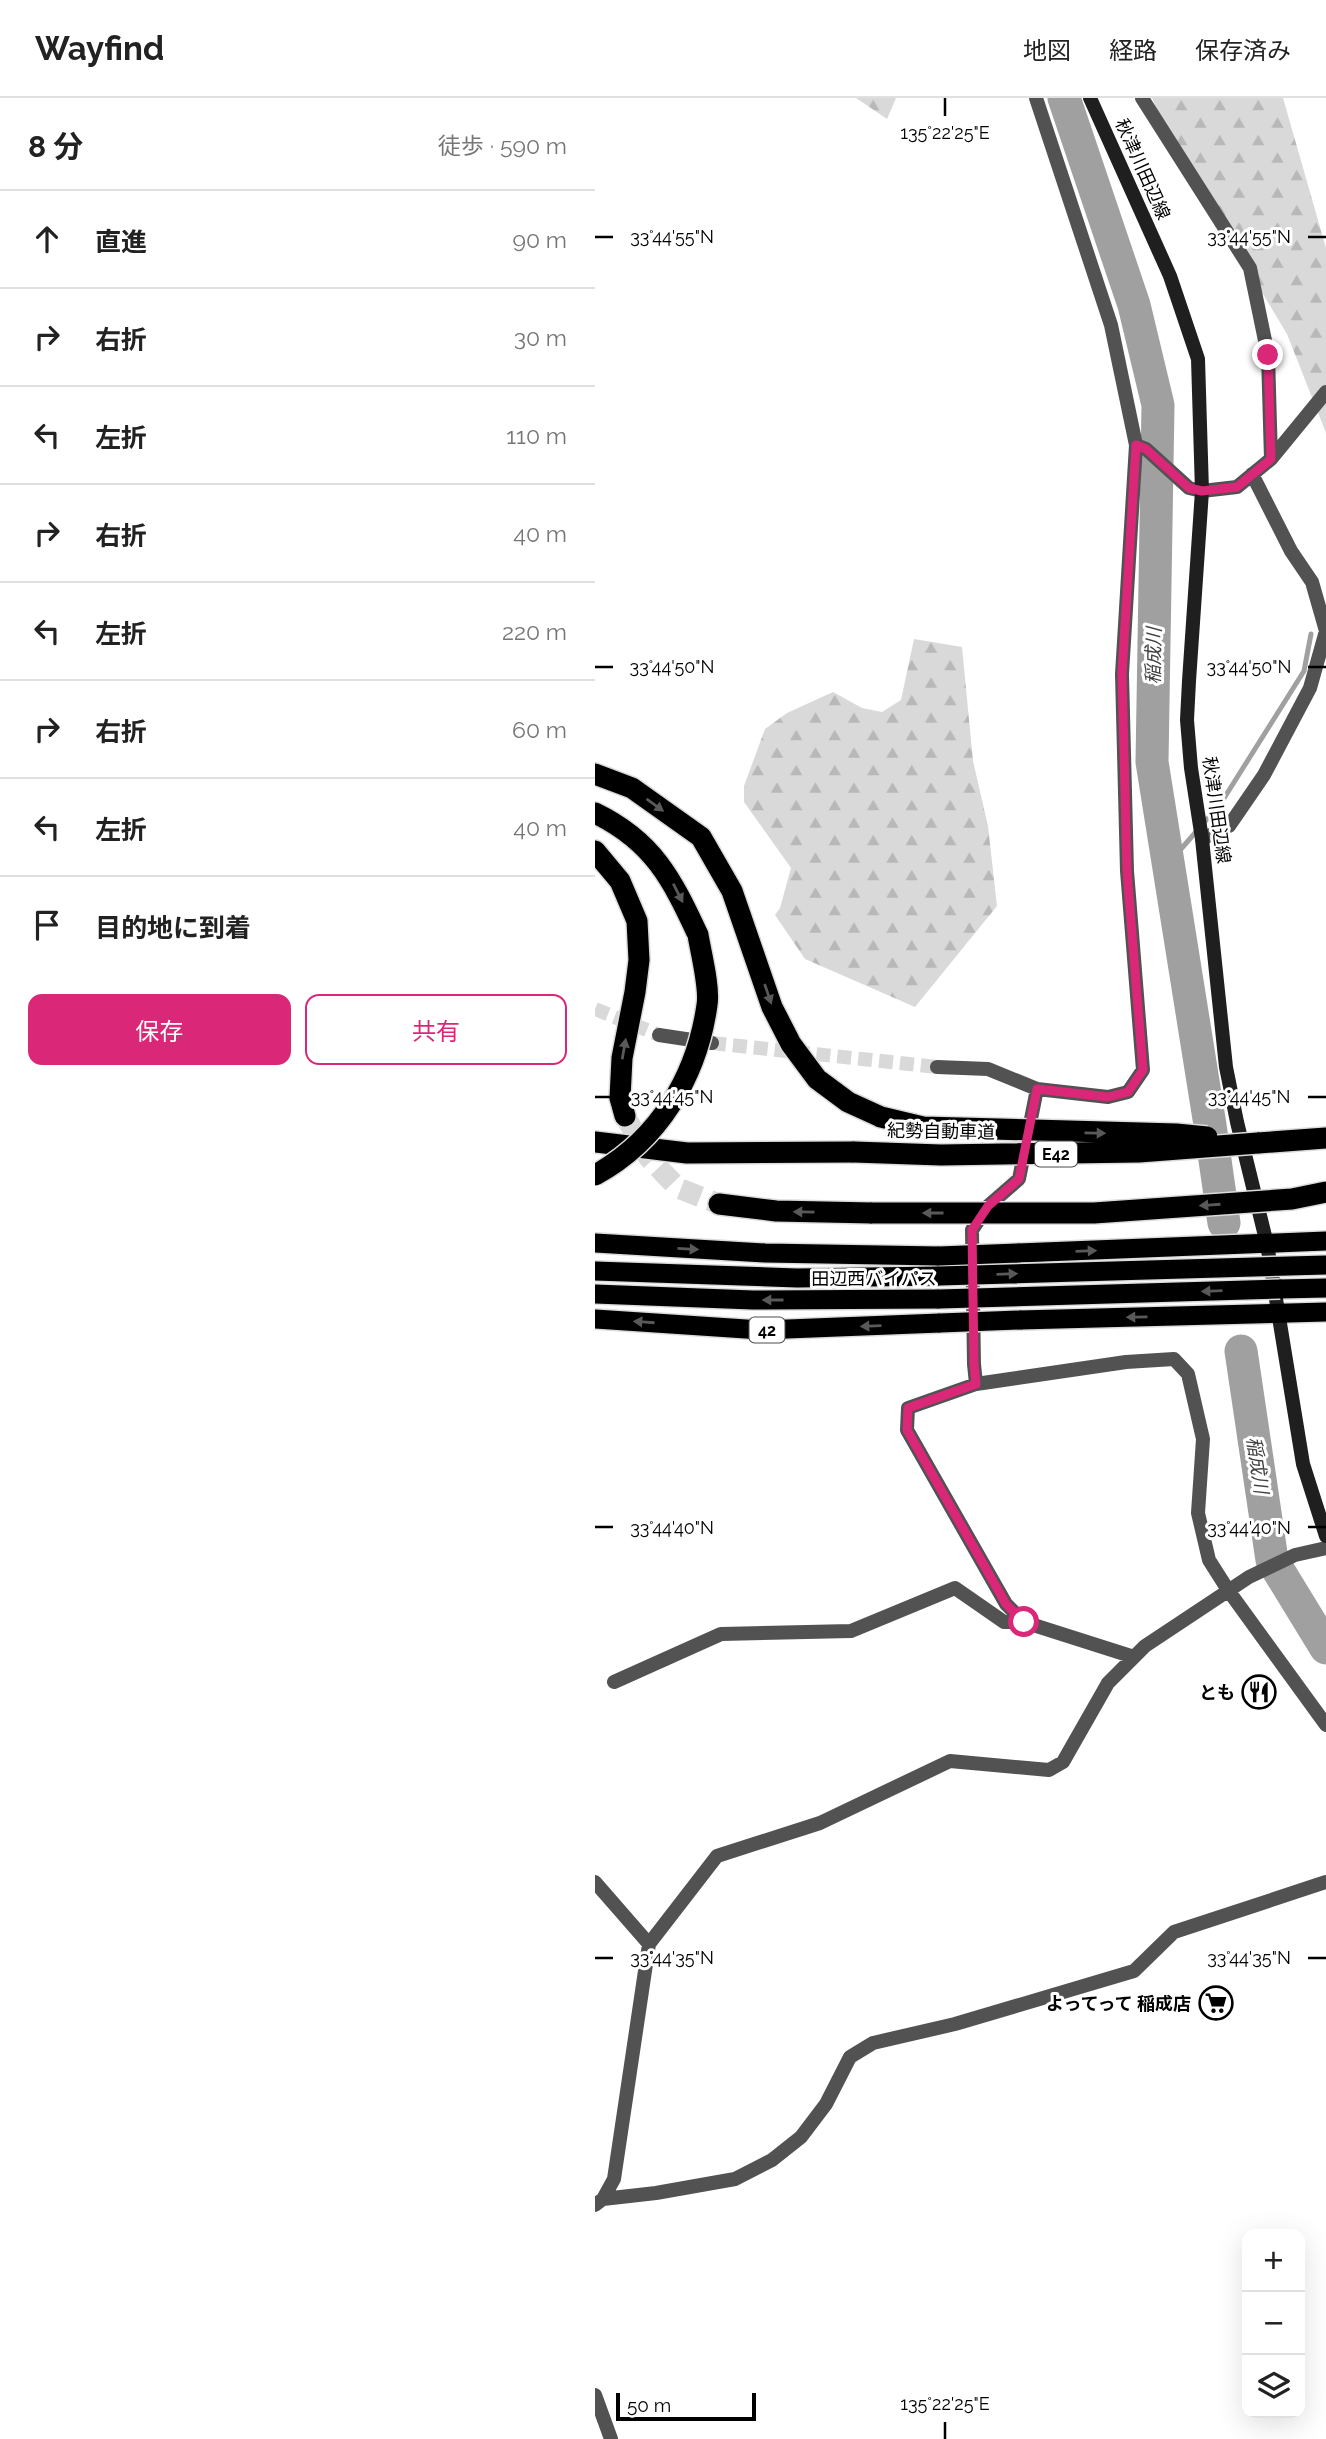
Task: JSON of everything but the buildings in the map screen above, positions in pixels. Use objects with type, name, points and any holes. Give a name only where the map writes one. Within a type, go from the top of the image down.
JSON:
[{"type":"highway","points":[[595,774],[632,788],[701,837],[732,891],[772,1007],[791,1044],[817,1079],[848,1102],[881,1117],[923,1127],[1176,1134],[1258,1143]]},
{"type":"highway","points":[[595,813],[619,825],[649,850],[675,886],[698,935],[708,1003],[689,1074],[654,1129],[617,1163],[595,1175]]},
{"type":"highway","points":[[595,851],[620,881],[637,921],[639,960],[622,1058],[620,1098],[625,1116]]},
{"type":"highway","name":"紀勢自動車道","points":[[595,1142],[687,1153],[854,1152],[941,1155],[1126,1153],[1326,1138]]},
{"type":"highway","points":[[719,1205],[776,1211],[1094,1213],[1292,1199],[1326,1192]]},
{"type":"highway","points":[[595,1243],[765,1253],[939,1256],[1267,1244],[1324,1239]]},
{"type":"highway","name":"田辺西バイパス","points":[[595,1271],[797,1278],[1326,1265]]},
{"type":"highway","name":"田辺西バイパス","points":[[595,1294],[753,1300],[939,1299],[1326,1288]]},
{"type":"highway","points":[[1278,1314],[1326,1312]]},
{"type":"highway","name":"42","points":[[595,1319],[761,1330],[1278,1314]]},
{"type":"main road","name":"秋津川田辺線","points":[[1090,98],[1170,276],[1198,359],[1187,720],[1191,768],[1202,839],[1226,1067],[1267,1244],[1303,1464],[1326,1536]]},
{"type":"street","points":[[937,1067],[988,1069],[1037,1089],[1108,1097],[1128,1092],[1143,1070],[1127,872],[1122,674],[1141,447],[1111,325],[1036,98]]},
{"type":"street","points":[[1142,98],[1250,268],[1268,355],[1271,459]]},
{"type":"street","points":[[1141,447],[1196,489],[1237,487],[1271,459],[1326,392]]},
{"type":"street","points":[[1202,839],[1229,826],[1264,775],[1310,688],[1326,631],[1312,582],[1291,551],[1252,474]]},
{"type":"street","points":[[659,1035],[712,1043]]},
{"type":"street","points":[[976,1384],[972,1230],[988,1206],[1019,1179],[1037,1089]]},
{"type":"street","points":[[1024,1622],[1006,1604],[907,1430],[908,1408],[976,1384],[1126,1362],[1174,1359],[1188,1374],[1203,1439],[1198,1513],[1209,1559],[1228,1591],[1326,1726]]},
{"type":"street","points":[[599,2202],[614,2179],[649,1944],[717,1856],[820,1823],[950,1762],[1049,1770],[1063,1762],[1108,1683],[1145,1646],[1249,1577],[1295,1555],[1326,1548]]},
{"type":"street","points":[[614,1682],[721,1634],[851,1631],[955,1588],[1004,1622],[1024,1622],[1134,1657]]},
{"type":"street","points":[[595,1882],[649,1944]]},
{"type":"street","points":[[599,2202],[735,2179],[772,2160],[801,2137],[826,2104],[850,2057],[873,2043],[955,2024],[1134,1971],[1174,1932],[1326,1882]]},
{"type":"street","points":[[595,2395],[611,2439]]},
{"type":"green space","points":[[856,98],[896,98],[887,119]]},
{"type":"green space","points":[[1152,98],[1283,98],[1326,248],[1326,433],[1287,334],[1174,146]]},
{"type":"green space","points":[[914,639],[962,647],[973,761],[988,826],[997,906],[915,1007],[805,959],[775,915],[780,908],[791,868],[744,802],[744,786],[765,729],[787,713],[833,692],[862,708],[882,712],[901,700]]},
{"type":"water","points":[[1287,1578],[1326,1631],[1326,1664],[1279,1582]]},
{"type":"waterway","name":"稲成川","points":[[1064,98],[1134,305],[1158,405],[1152,762],[1224,1223]]},
{"type":"waterway","points":[[1168,864],[1221,803],[1304,671],[1311,634]]},
{"type":"waterway","name":"稲成川","points":[[1241,1351],[1272,1560],[1326,1648]]},
{"type":"tunnel","points":[[595,1009],[659,1035]]},
{"type":"tunnel","points":[[712,1043],[937,1067]]},
{"type":"tunnel","points":[[625,1116],[649,1158],[678,1188],[719,1204]]},
{"type":"place","name":"とも","points":[[1259,1692]]},
{"type":"place","name":"よってって 稲成店","points":[[1216,2003]]},
{"type":"route","points":[[1024,1622],[1006,1604],[907,1430],[908,1408],[976,1384],[972,1230],[988,1206],[1019,1179],[1037,1089],[1108,1097],[1128,1092],[1143,1070],[1127,872],[1122,674],[1136,445],[1146,449],[1189,488],[1202,491],[1237,487],[1271,459],[1268,355]]}]
